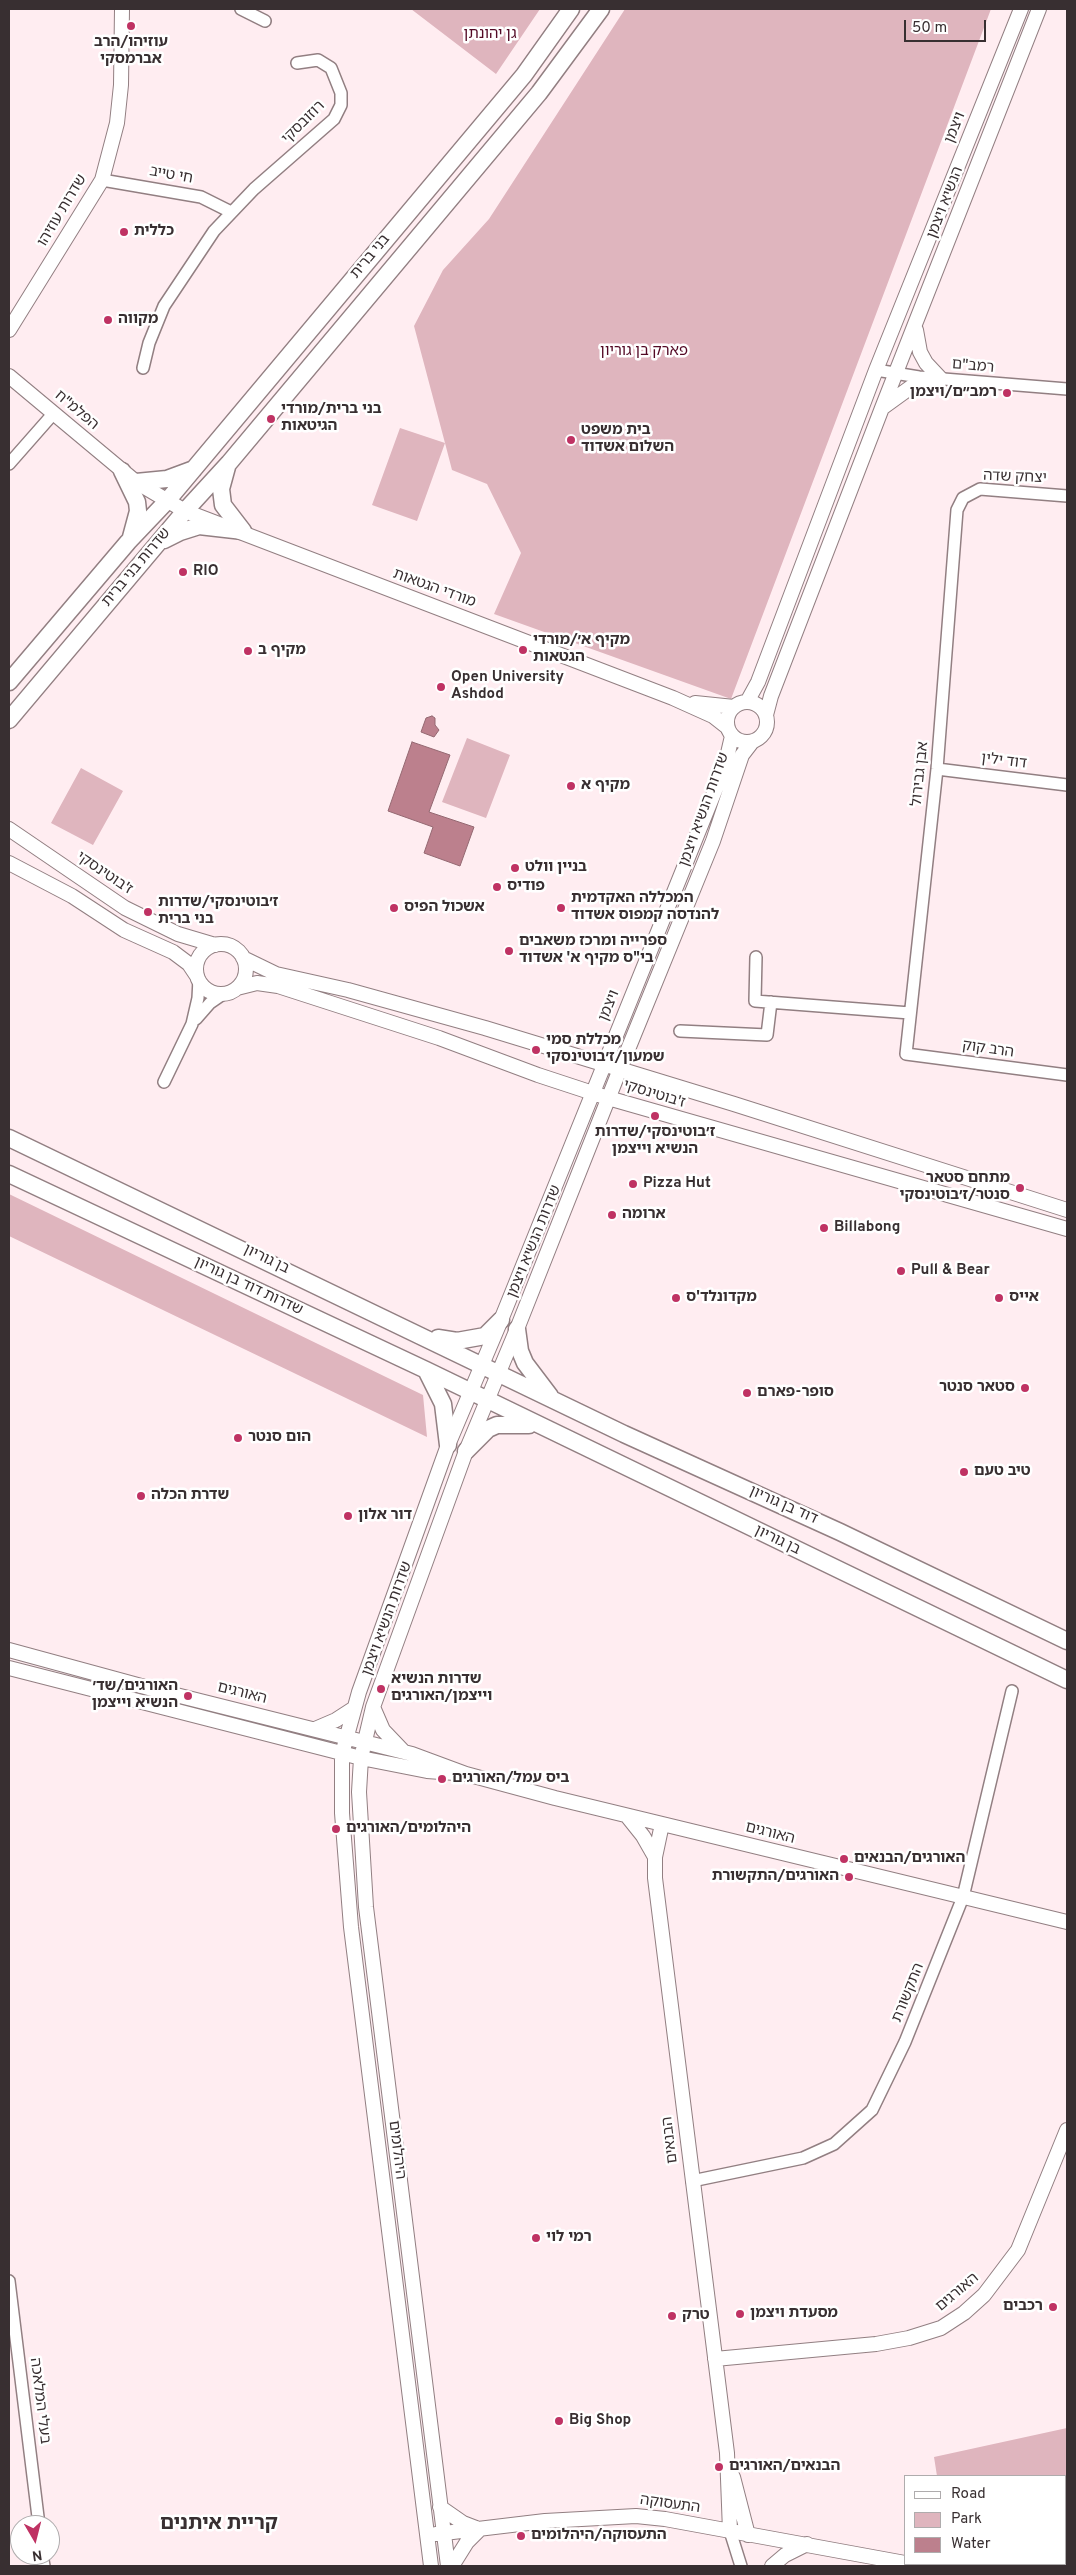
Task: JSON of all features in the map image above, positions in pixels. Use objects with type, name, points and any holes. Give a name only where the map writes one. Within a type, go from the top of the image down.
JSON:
[{"type":"main road","name":"בני ברית","points":[[167,501],[524,75],[571,9]]},
{"type":"main road","name":"בני ברית","points":[[268,416],[539,93],[601,9]]},
{"type":"main road","name":"שדרות בני ברית","points":[[9,720],[185,511],[229,463],[268,416]]},
{"type":"main road","points":[[229,463],[222,482],[221,495],[226,511],[244,531]]},
{"type":"main road","points":[[136,482],[167,479],[194,469]]},
{"type":"main road","points":[[122,471],[137,502],[138,511],[128,542]]},
{"type":"main road","name":"שדרות בני ברית","points":[[9,682],[128,542],[167,501]]},
{"type":"main road","points":[[158,544],[180,532],[199,526],[244,531]]},
{"type":"main road","name":"בן גוריון","points":[[9,1138],[420,1334]]},
{"type":"main road","name":"שדרות דוד בן גוריון","points":[[9,1174],[426,1370],[487,1401]]},
{"type":"main road","points":[[420,1334],[457,1341],[472,1340],[485,1336],[501,1320]]},
{"type":"main road","points":[[517,1329],[520,1351],[525,1363],[553,1400]]},
{"type":"main road","points":[[420,1334],[499,1372]]},
{"type":"main road","points":[[426,1370],[443,1404],[448,1445]]},
{"type":"main road","name":"דוד בן גוריון","points":[[499,1372],[553,1400],[840,1532],[1067,1641]]},
{"type":"main road","name":"בן גוריון","points":[[487,1401],[1067,1680]]},
{"type":"main road","points":[[466,1451],[488,1429],[497,1426],[538,1426]]},
{"type":"street","name":"שדרות עוזיהו","points":[[11,324],[102,180],[118,123],[121,84],[122,9]]},
{"type":"street","points":[[241,9],[265,21]]},
{"type":"street","name":"ויצמן","points":[[876,370],[909,292],[1021,9]]},
{"type":"street","name":"הנשיא ויצמן","points":[[882,408],[916,326],[1039,9]]},
{"type":"street","name":"רוזובסקי","points":[[144,368],[149,343],[164,306],[214,231],[231,212],[334,119],[341,105],[341,92],[331,68],[318,60],[297,63]]},
{"type":"street","name":"חי טייב","points":[[102,180],[201,197],[231,212]]},
{"type":"street","points":[[876,370],[758,682],[741,705],[728,716],[730,732],[741,742],[752,742],[764,732],[771,696],[882,408],[912,388],[941,379],[926,363],[920,352],[916,326]]},
{"type":"street","name":"רמב\"ם","points":[[876,370],[941,379],[1067,389]]},
{"type":"street","name":"הפלמ\"ח","points":[[9,376],[122,471],[167,501]]},
{"type":"street","points":[[9,464],[53,414]]},
{"type":"street","name":"יצחק שדה","points":[[963,498],[980,489],[1067,496]]},
{"type":"street","name":"אבן גבירול","points":[[906,1054],[937,769],[957,510],[963,498]]},
{"type":"street","name":"מורדי הגטאות","points":[[167,501],[185,511],[244,531],[346,574],[672,698],[713,716],[730,732]]},
{"type":"street","name":"מורדי הגטאות","points":[[672,698],[710,705],[741,705]]},
{"type":"street","points":[[741,705],[756,705],[766,716]]},
{"type":"street","name":"ויצמן","points":[[604,1064],[725,766],[730,732]]},
{"type":"street","name":"שדרות הנשיא ויצמן","points":[[361,1758],[373,1707],[466,1451],[713,841],[742,755],[752,742]]},
{"type":"street","name":"דוד ילין","points":[[937,769],[1067,785]]},
{"type":"street","name":"ז'בוטינסקי","points":[[9,828],[125,908],[178,934],[215,945]]},
{"type":"street","points":[[9,863],[72,896],[124,930],[173,952],[188,964],[208,990],[223,994]]},
{"type":"street","points":[[164,1082],[192,1024],[202,1011],[223,994],[237,988],[246,974],[243,958],[231,946],[215,945],[206,949],[199,958],[198,998],[192,1024]]},
{"type":"street","points":[[756,957],[755,1001],[910,1013]]},
{"type":"street","name":"ז'בוטינסקי","points":[[243,958],[267,971],[288,978],[374,997],[604,1064],[1067,1210]]},
{"type":"street","name":"ז'בוטינסקי","points":[[237,988],[257,983],[278,986],[439,1038],[608,1098],[1067,1229]]},
{"type":"street","points":[[680,1031],[767,1035],[771,1002]]},
{"type":"street","name":"הרב קוק","points":[[906,1054],[1067,1075]]},
{"type":"street","name":"שדרות הנשיא ויצמן","points":[[346,1738],[353,1709],[448,1445],[501,1320],[604,1064]]},
{"type":"street","name":"האורגים","points":[[9,1650],[156,1690],[405,1752],[437,1761],[466,1774],[627,1816],[1067,1922]]},
{"type":"street","name":"האורגים","points":[[9,1668],[342,1754],[427,1771],[466,1774]]},
{"type":"street","name":"התקשורת","points":[[692,2181],[803,2158],[834,2144],[872,2110],[905,2042],[963,1897],[1012,1691]]},
{"type":"street","points":[[373,1707],[384,1730],[405,1752]]},
{"type":"street","points":[[315,1729],[336,1720],[353,1709]]},
{"type":"street","name":"היהלומים","points":[[346,1738],[342,1754],[342,1813],[351,1927],[431,2566]]},
{"type":"street","name":"היהלומים","points":[[361,1758],[359,1792],[366,1907],[448,2566]]},
{"type":"street","points":[[627,1816],[643,1836],[655,1857]]},
{"type":"street","name":"הבנאים","points":[[662,1824],[655,1857],[655,1878],[727,2452],[730,2531],[741,2566]]},
{"type":"street","name":"האורגים","points":[[715,2359],[884,2343],[909,2338],[941,2328],[964,2313],[984,2295],[1018,2250],[1067,2130]]},
{"type":"street","name":"בעלי המלאכה","points":[[9,2281],[38,2515]]},
{"type":"street","name":"הבנאים","points":[[727,2452],[748,2534]]},
{"type":"street","points":[[440,2507],[462,2523],[479,2530],[467,2542],[452,2566]]},
{"type":"street","name":"התעסוקה","points":[[428,2535],[563,2520],[636,2516],[665,2519],[807,2544],[904,2564]]},
{"type":"street","points":[[772,2566],[785,2555],[807,2544]]},
{"type":"green space","name":"גן יהונתן","points":[[411,9],[540,9],[496,74]]},
{"type":"green space","name":"פארק בן גוריון","points":[[625,9],[991,9],[731,699],[494,614],[521,553],[487,484],[452,470],[414,326],[443,270],[489,219]]},
{"type":"green space","points":[[400,428],[445,443],[417,521],[372,505]]},
{"type":"green space","points":[[467,738],[510,755],[486,818],[442,802]]},
{"type":"green space","points":[[81,768],[123,791],[93,845],[51,823]]},
{"type":"green space","points":[[9,1194],[423,1395],[427,1437],[9,1236]]},
{"type":"green space","points":[[1067,2428],[1067,2492],[1066,2494],[1066,2475],[937,2475],[934,2457]]},
{"type":"green space","points":[[948,2565],[1032,2565],[1032,2566]]},
{"type":"water","points":[[432,716],[435,718],[435,725],[439,730],[434,737],[421,732],[426,718]]},
{"type":"water","points":[[412,742],[450,755],[429,812],[474,827],[460,866],[424,853],[433,827],[388,811]]},
{"type":"place","name":"עוזיהו/הרב אברמסקי","points":[[131,26]]},
{"type":"place","name":"כללית","points":[[124,232]]},
{"type":"place","name":"מקווה","points":[[108,320]]},
{"type":"place","name":"רמב״ם/ויצמן","points":[[1007,393]]},
{"type":"place","name":"בני ברית/מורדי הגיטאות","points":[[271,419]]},
{"type":"place","name":"בית משפט השלום אשדוד","points":[[571,440]]},
{"type":"place","name":"RIO","points":[[183,572]]},
{"type":"place","name":"מקיף א׳/מורדי הגטאות","points":[[523,650]]},
{"type":"place","name":"מקיף ב","points":[[248,651]]},
{"type":"place","name":"Open University Ashdod","points":[[441,687]]},
{"type":"place","name":"מקיף א","points":[[571,786]]},
{"type":"place","name":"בניין וולט","points":[[515,868]]},
{"type":"place","name":"פודיס","points":[[497,887]]},
{"type":"place","name":"אשכול הפיס","points":[[394,908]]},
{"type":"place","name":"המכללה האקדמית להנדסה קמפוס אשדוד","points":[[561,908]]},
{"type":"place","name":"ז׳בוטינסקי/שדרות בני ברית","points":[[148,912]]},
{"type":"place","name":"ספרייה ומרכז משאבים בי\"ס מקיף א' אשדוד","points":[[509,951]]},
{"type":"place","name":"מכללת סמי שמעון/ז׳בוטינסקי","points":[[536,1050]]},
{"type":"place","name":"ז׳בוטינסקי/שדרות הנשיא וייצמן","points":[[655,1116]]},
{"type":"place","name":"Pizza Hut","points":[[633,1184]]},
{"type":"place","name":"מתחם סטאר סנטר/ז׳בוטינסקי","points":[[1020,1188]]},
{"type":"place","name":"ארומה","points":[[612,1215]]},
{"type":"place","name":"Billabong","points":[[824,1228]]},
{"type":"place","name":"Pull & Bear","points":[[901,1271]]},
{"type":"place","name":"מקדונלד'ס","points":[[676,1298]]},
{"type":"place","name":"אייס","points":[[999,1298]]},
{"type":"place","name":"סטאר סנטר","points":[[1025,1388]]},
{"type":"place","name":"סופר-פארם","points":[[747,1393]]},
{"type":"place","name":"הום סנטר","points":[[238,1438]]},
{"type":"place","name":"טיב טעם","points":[[964,1472]]},
{"type":"place","name":"שדרת הכלה","points":[[141,1496]]},
{"type":"place","name":"דור אלון","points":[[348,1516]]},
{"type":"place","name":"שדרות הנשיא וייצמן/האורגים","points":[[381,1689]]},
{"type":"place","name":"האורגים/שד׳ הנשיא וייצמן","points":[[188,1696]]},
{"type":"place","name":"ביס עמל/האורגים","points":[[442,1779]]},
{"type":"place","name":"היהלומים/האורגים","points":[[336,1829]]},
{"type":"place","name":"האורגים/הבנאים","points":[[844,1859]]},
{"type":"place","name":"האורגים/התקשורת","points":[[849,1877]]},
{"type":"place","name":"רמי לוי","points":[[536,2238]]},
{"type":"place","name":"רכבים","points":[[1053,2307]]},
{"type":"place","name":"מסעדת ויצמן","points":[[740,2314]]},
{"type":"place","name":"טרק","points":[[672,2316]]},
{"type":"place","name":"Big Shop","points":[[559,2421]]},
{"type":"place","name":"הבנאים/האורגים","points":[[719,2467]]},
{"type":"place","name":"התעסוקה/היהלומים","points":[[521,2536]]},
{"type":"district","name":"קריית איתנים","points":[[219,2525]]}]
